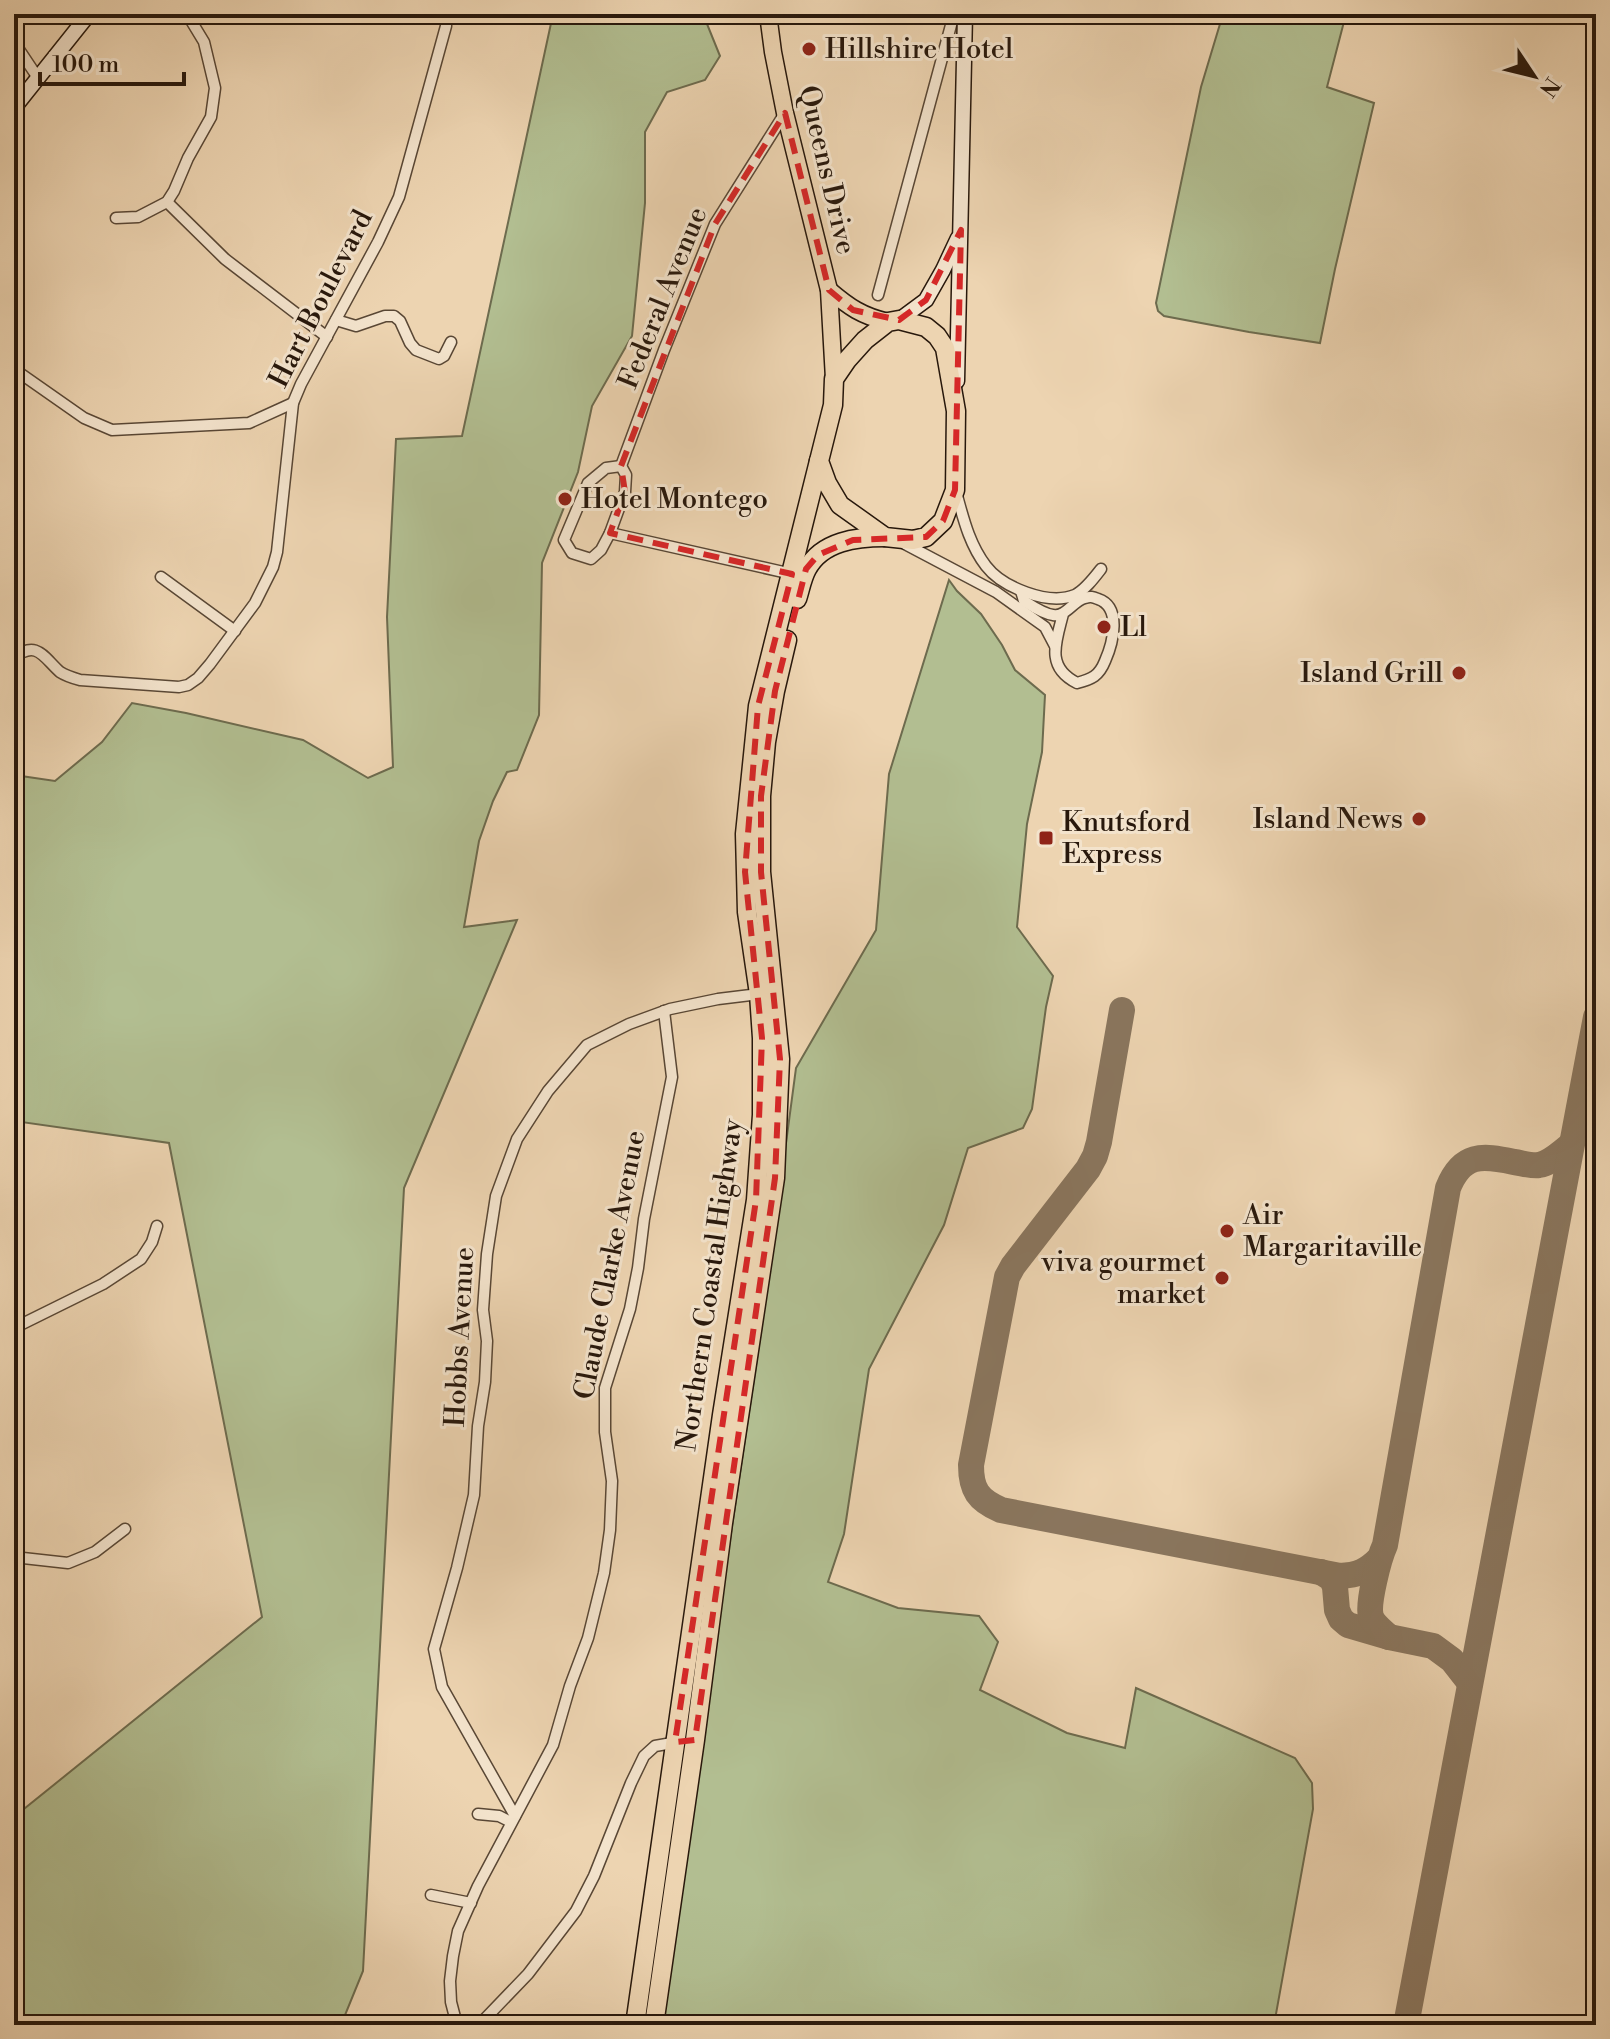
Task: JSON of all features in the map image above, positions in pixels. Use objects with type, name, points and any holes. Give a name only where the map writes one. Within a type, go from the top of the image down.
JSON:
[{"type":"highway","points":[[894,321],[926,327],[945,348],[956,411],[955,490],[943,521],[926,537],[913,540],[889,537],[840,505],[827,483],[819,461],[833,405],[834,379],[865,340],[894,321]]},
{"type":"highway","name":"Northern Coastal Highway","points":[[635,2025],[756,1200],[762,1115],[762,1038],[747,912],[745,834],[758,706],[819,461]]},
{"type":"highway","name":"Northern Coastal Highway","points":[[654,2025],[723,1523],[775,1178],[780,1059],[761,872],[761,796],[766,742],[775,691],[806,569],[818,555],[835,544],[889,537]]},
{"type":"main road","points":[[14,108],[89,14]]},
{"type":"main road","name":"Queens Drive","points":[[768,14],[785,113],[829,290],[834,379]]},
{"type":"main road","points":[[956,411],[965,14]]},
{"type":"main road","points":[[894,321],[926,300],[961,230]]},
{"type":"main road","name":"Queens Drive","points":[[829,290],[853,310],[871,318],[894,321]]},
{"type":"street","points":[[116,218],[138,217],[167,202],[211,117],[215,88],[204,42],[187,14]]},
{"type":"street","name":"Hart Boulevard","points":[[14,658],[33,650],[46,656],[60,672],[80,680],[179,687],[188,685],[198,678],[255,603],[277,552],[293,403],[399,197],[446,26],[446,14]]},
{"type":"street","points":[[878,295],[954,14]]},
{"type":"street","points":[[14,42],[38,78]]},
{"type":"street","name":"Federal Avenue","points":[[610,533],[625,492],[626,475],[621,466],[715,224],[785,113]]},
{"type":"street","points":[[167,202],[225,259],[327,337]]},
{"type":"street","points":[[336,320],[356,326],[394,316],[416,350],[439,359],[451,342]]},
{"type":"street","points":[[14,369],[84,418],[112,430],[249,423],[293,403]]},
{"type":"street","points":[[621,466],[606,468],[588,483],[564,540],[572,553],[591,559],[601,550],[610,533],[792,574]]},
{"type":"street","points":[[955,490],[968,533],[987,568],[1004,582],[1021,591],[1046,598],[1060,598],[1076,594],[1101,569]]},
{"type":"street","points":[[889,537],[996,592],[1045,627],[1055,646]]},
{"type":"street","points":[[161,577],[235,631]]},
{"type":"street","points":[[1021,591],[1024,601],[1035,608],[1052,615],[1063,614]]},
{"type":"street","points":[[1090,597],[1101,599],[1113,614],[1110,648],[1094,678],[1077,683],[1058,666],[1055,646],[1063,614],[1075,602],[1090,597]]},
{"type":"street","name":"Hobbs Avenue","points":[[513,1819],[442,1687],[434,1649],[474,1495],[478,1426],[485,1382],[487,1341],[483,1310],[487,1254],[496,1196],[517,1139],[548,1091],[587,1045],[664,1011],[759,994]]},
{"type":"street","name":"Claude Clarke Avenue","points":[[457,2025],[450,1981],[458,1931],[553,1745],[588,1638],[604,1573],[612,1481],[605,1432],[605,1388],[630,1309],[672,1077],[664,1011]]},
{"type":"street","points":[[14,1328],[103,1284],[141,1259],[152,1242],[157,1226]]},
{"type":"street","points":[[14,1557],[68,1563],[95,1552],[125,1529]]},
{"type":"street","points":[[479,2025],[528,1974],[576,1911],[594,1876],[644,1756],[655,1746],[695,1740]]},
{"type":"street","points":[[478,1814],[513,1819]]},
{"type":"street","points":[[431,1895],[471,1903]]},
{"type":"highlighted area","points":[[785,113],[829,290],[853,310],[899,320],[926,300],[961,230],[955,490],[943,521],[926,537],[853,540],[818,555],[806,569],[775,691],[761,796],[761,872],[780,1059],[775,1178],[695,1740],[675,1742],[756,1200],[762,1038],[745,872],[758,706],[792,574],[610,533],[625,492],[621,466],[715,224]]},
{"type":"green space","points":[[553,14],[703,14],[720,56],[705,80],[667,92],[645,132],[645,203],[632,336],[592,406],[578,472],[542,563],[539,715],[517,770],[507,772],[493,801],[479,841],[464,927],[517,920],[404,1188],[363,1971],[341,2025],[14,2025],[14,1817],[262,1617],[169,1143],[14,1121],[14,775],[55,781],[102,742],[132,703],[303,740],[368,778],[393,767],[387,617],[396,439],[462,436]]},
{"type":"green space","points":[[1223,14],[1346,14],[1327,87],[1374,103],[1320,343],[1164,316],[1158,311],[1156,303],[1201,87]]},
{"type":"green space","points":[[949,580],[981,614],[1015,670],[1045,695],[1042,752],[1027,824],[1017,927],[1053,976],[1032,1109],[1023,1128],[968,1148],[944,1225],[869,1369],[844,1534],[828,1582],[898,1608],[979,1616],[998,1642],[980,1690],[1067,1733],[1125,1748],[1136,1688],[1295,1758],[1312,1783],[1313,1809],[1274,2025],[658,2025],[761,1331],[796,1068],[876,930],[889,774]]},
{"type":"taxiway","points":[[1122,1010],[1095,1156],[1007,1277],[971,1465],[974,1488],[981,1498],[1001,1510],[1340,1576],[1362,1572],[1379,1559]]},
{"type":"taxiway","points":[[1406,2025],[1596,1017]]},
{"type":"taxiway","points":[[1389,1637],[1372,1620],[1371,1602],[1385,1545],[1448,1188],[1460,1168],[1474,1159],[1492,1158],[1539,1165],[1552,1160],[1571,1145]]},
{"type":"taxiway","points":[[1321,1572],[1332,1579],[1337,1610],[1348,1625],[1433,1646],[1452,1660],[1470,1683]]},
{"type":"place","name":"Hillshire Hotel","points":[[809,49]]},
{"type":"place","name":"Hotel Montego","points":[[565,499]]},
{"type":"place","name":"Ll","points":[[1104,627]]},
{"type":"place","name":"Island Grill","points":[[1459,673]]},
{"type":"place","name":"Island News","points":[[1419,819]]},
{"type":"place","name":"Knutsford Express","points":[[1046,838]]},
{"type":"place","name":"Air Margaritaville","points":[[1227,1231]]},
{"type":"place","name":"viva gourmet market","points":[[1222,1278]]}]
